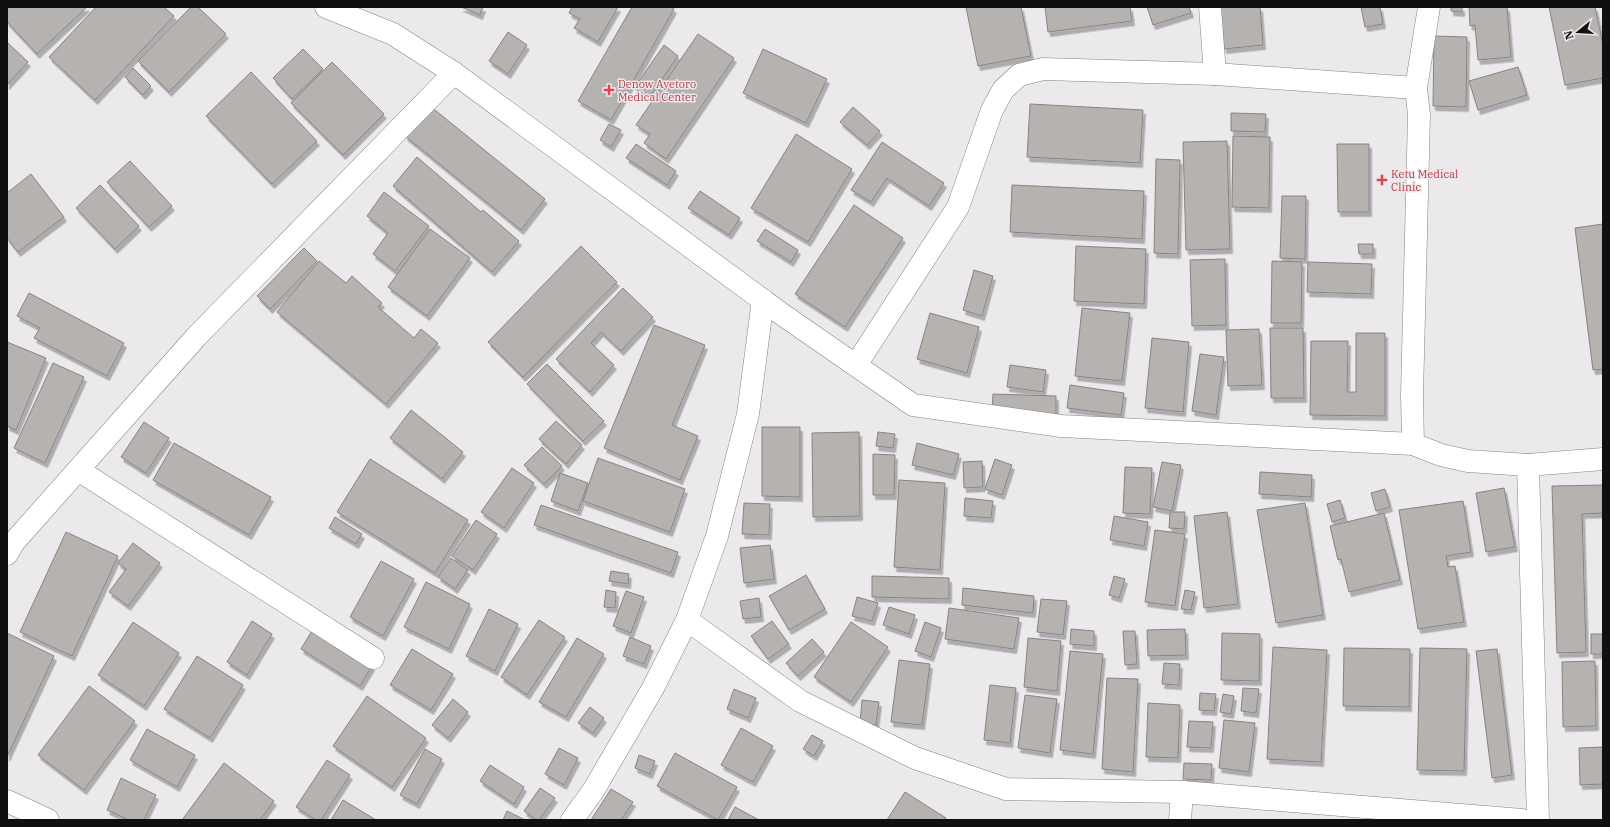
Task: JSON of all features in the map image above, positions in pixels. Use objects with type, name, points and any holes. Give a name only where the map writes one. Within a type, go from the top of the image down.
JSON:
[{"type":"street","points":[[326,7],[393,34],[454,73],[763,300],[913,405],[1061,426],[1413,444],[1441,455],[1468,461],[1528,465],[1603,459]]},
{"type":"street","points":[[1210,7],[1215,74]]},
{"type":"street","points":[[1413,444],[1412,395],[1419,115],[1416,88],[1429,7]]},
{"type":"street","points":[[856,365],[958,207],[992,110],[1003,90],[1019,75],[1043,69],[1215,74],[1416,88]]},
{"type":"street","points":[[7,554],[14,542],[196,337],[454,73]]},
{"type":"street","points":[[572,820],[593,791],[653,688],[687,620],[717,536],[748,414],[763,300]]},
{"type":"street","points":[[1528,465],[1538,820]]},
{"type":"street","points":[[78,470],[373,658]]},
{"type":"street","points":[[687,620],[800,701],[915,758],[1006,789],[1182,792],[1522,820]]},
{"type":"street","points":[[1180,820],[1182,792]]},
{"type":"street","points":[[7,801],[48,820]]},
{"type":"building","points":[[7,7],[87,7],[37,54],[7,22]]},
{"type":"building","points":[[96,7],[164,7],[174,16],[95,100],[49,57]]},
{"type":"building","points":[[191,7],[198,7],[226,34],[169,92],[138,61]]},
{"type":"building","points":[[461,7],[483,7],[480,15]]},
{"type":"building","points":[[572,7],[618,7],[598,42],[574,28],[580,19],[569,13]]},
{"type":"building","points":[[632,7],[671,7],[674,9],[611,120],[578,101]]},
{"type":"building","points":[[966,7],[1021,7],[1031,56],[978,66]]},
{"type":"building","points":[[1045,7],[1130,7],[1132,21],[1048,32]]},
{"type":"building","points":[[1147,7],[1189,7],[1191,13],[1153,25]]},
{"type":"building","points":[[1220,7],[1260,7],[1263,45],[1224,49]]},
{"type":"building","points":[[1361,7],[1380,7],[1383,24],[1365,27]]},
{"type":"building","points":[[1451,7],[1462,7],[1462,12],[1451,11]]},
{"type":"building","points":[[1469,7],[1507,7],[1511,57],[1478,60],[1475,25],[1470,26]]},
{"type":"building","points":[[1549,7],[1595,7],[1603,45],[1603,78],[1565,85]]},
{"type":"building","points":[[508,32],[527,45],[508,74],[489,61]]},
{"type":"building","points":[[698,34],[734,58],[666,159],[644,143],[650,134],[636,125]]},
{"type":"building","points":[[1434,36],[1467,37],[1466,107],[1433,106]]},
{"type":"building","points":[[7,42],[28,62],[7,85]]},
{"type":"building","points":[[664,45],[678,56],[649,98],[634,88]]},
{"type":"building","points":[[303,49],[323,69],[292,99],[273,78]]},
{"type":"building","points":[[763,49],[827,79],[806,123],[743,93]]},
{"type":"building","points":[[332,62],[384,114],[343,155],[291,103]]},
{"type":"building","points":[[1518,67],[1527,95],[1478,110],[1469,81]]},
{"type":"building","points":[[133,68],[151,86],[143,95],[125,77]]},
{"type":"building","points":[[251,72],[317,141],[272,184],[206,116]]},
{"type":"building","points":[[1030,104],[1143,110],[1140,163],[1027,157]]},
{"type":"building","points":[[430,106],[545,199],[521,230],[405,136]]},
{"type":"building","points":[[853,107],[880,131],[867,145],[840,122]]},
{"type":"building","points":[[1231,113],[1266,114],[1265,132],[1231,131]]},
{"type":"building","points":[[609,124],[621,130],[611,147],[600,140]]},
{"type":"building","points":[[796,134],[852,169],[808,242],[751,208]]},
{"type":"building","points":[[1233,136],[1270,137],[1269,208],[1232,207]]},
{"type":"building","points":[[1227,141],[1230,249],[1186,250],[1183,142]]},
{"type":"building","points":[[882,142],[944,183],[929,206],[887,178],[871,202],[851,190]]},
{"type":"building","points":[[636,144],[676,171],[667,185],[626,158]]},
{"type":"building","points":[[1337,144],[1369,144],[1369,212],[1338,212]]},
{"type":"building","points":[[417,157],[481,212],[483,210],[519,241],[492,272],[393,186]]},
{"type":"building","points":[[1156,159],[1180,160],[1178,254],[1154,253]]},
{"type":"building","points":[[130,161],[172,206],[149,227],[107,182]]},
{"type":"building","points":[[31,174],[64,217],[18,252],[7,238],[7,193]]},
{"type":"building","points":[[100,185],[139,226],[115,249],[76,208]]},
{"type":"building","points":[[1012,185],[1144,191],[1142,239],[1010,232]]},
{"type":"building","points":[[700,191],[740,218],[729,235],[688,208]]},
{"type":"building","points":[[384,192],[429,226],[395,271],[373,254],[388,233],[367,216]]},
{"type":"building","points":[[1282,196],[1306,196],[1305,259],[1280,258]]},
{"type":"building","points":[[854,205],[903,238],[845,327],[795,294]]},
{"type":"building","points":[[1603,224],[1603,369],[1593,370],[1575,228]]},
{"type":"building","points":[[430,229],[470,258],[427,316],[388,287]]},
{"type":"building","points":[[765,229],[798,250],[791,262],[757,241]]},
{"type":"building","points":[[1358,244],[1373,244],[1373,254],[1359,254]]},
{"type":"building","points":[[581,246],[617,282],[523,377],[488,342]]},
{"type":"building","points":[[1076,246],[1146,249],[1144,304],[1074,301]]},
{"type":"building","points":[[304,248],[317,261],[270,309],[257,296]]},
{"type":"building","points":[[1225,259],[1226,325],[1192,326],[1190,260]]},
{"type":"building","points":[[319,261],[346,283],[352,276],[382,303],[378,307],[414,338],[421,329],[438,343],[386,404],[277,312]]},
{"type":"building","points":[[1272,261],[1302,262],[1301,323],[1271,323]]},
{"type":"building","points":[[1308,262],[1372,264],[1371,294],[1307,292]]},
{"type":"building","points":[[974,270],[993,276],[982,316],[963,310]]},
{"type":"building","points":[[623,288],[653,317],[621,351],[601,332],[591,343],[614,365],[590,392],[556,359]]},
{"type":"building","points":[[29,293],[124,343],[107,376],[34,338],[40,328],[17,316]]},
{"type":"building","points":[[1082,308],[1130,313],[1122,381],[1075,376]]},
{"type":"building","points":[[930,313],[979,327],[967,373],[917,359]]},
{"type":"building","points":[[654,325],[705,345],[672,425],[698,436],[680,480],[604,448]]},
{"type":"building","points":[[1270,328],[1303,328],[1304,398],[1271,398]]},
{"type":"building","points":[[1259,329],[1262,385],[1228,386],[1226,330]]},
{"type":"building","points":[[1356,333],[1385,333],[1385,416],[1310,415],[1311,341],[1348,341],[1347,392],[1356,392]]},
{"type":"building","points":[[1152,338],[1189,342],[1183,412],[1145,408]]},
{"type":"building","points":[[7,342],[46,358],[16,430],[7,426]]},
{"type":"building","points":[[1200,354],[1224,357],[1216,415],[1192,411]]},
{"type":"building","points":[[53,363],[84,377],[45,463],[14,448]]},
{"type":"building","points":[[547,364],[604,421],[583,441],[527,384]]},
{"type":"building","points":[[1010,365],[1046,370],[1043,392],[1007,387]]},
{"type":"building","points":[[1070,385],[1124,393],[1121,415],[1067,408]]},
{"type":"building","points":[[993,394],[1056,396],[1056,415],[992,413]]},
{"type":"building","points":[[411,410],[463,452],[442,479],[390,438]]},
{"type":"building","points":[[556,421],[582,445],[566,464],[539,439]]},
{"type":"building","points":[[144,422],[169,438],[146,473],[121,457]]},
{"type":"building","points":[[762,427],[800,427],[800,497],[762,496]]},
{"type":"building","points":[[859,432],[860,516],[813,517],[812,433]]},
{"type":"building","points":[[878,432],[895,434],[893,448],[876,446]]},
{"type":"building","points":[[174,443],[271,497],[249,535],[153,480]]},
{"type":"building","points":[[917,443],[959,454],[953,475],[912,465]]},
{"type":"building","points":[[542,447],[562,466],[544,484],[524,465]]},
{"type":"building","points":[[873,454],[895,455],[894,495],[873,495]]},
{"type":"building","points":[[598,458],[685,489],[670,532],[583,501]]},
{"type":"building","points":[[370,459],[468,520],[435,573],[337,512]]},
{"type":"building","points":[[995,459],[1012,465],[1002,495],[985,489]]},
{"type":"building","points":[[982,461],[983,487],[964,488],[963,462]]},
{"type":"building","points":[[1162,462],[1181,465],[1172,511],[1153,507]]},
{"type":"building","points":[[1125,467],[1152,468],[1150,514],[1123,513]]},
{"type":"building","points":[[512,468],[534,483],[504,528],[481,512]]},
{"type":"building","points":[[1260,472],[1312,475],[1311,497],[1259,494]]},
{"type":"building","points":[[560,473],[588,483],[578,511],[551,501]]},
{"type":"building","points":[[899,480],[945,483],[940,570],[894,567]]},
{"type":"building","points":[[1603,485],[1603,513],[1582,514],[1586,652],[1557,653],[1552,486]]},
{"type":"building","points":[[1504,488],[1515,547],[1486,552],[1476,493]]},
{"type":"building","points":[[1385,489],[1390,507],[1376,511],[1371,493]]},
{"type":"building","points":[[965,498],[993,501],[991,518],[964,516]]},
{"type":"building","points":[[1340,500],[1345,518],[1332,522],[1327,504]]},
{"type":"building","points":[[1463,501],[1471,552],[1446,556],[1448,567],[1455,566],[1464,622],[1418,629],[1399,510]]},
{"type":"building","points":[[744,503],[770,504],[769,535],[742,534]]},
{"type":"building","points":[[1305,503],[1323,615],[1276,623],[1257,510]]},
{"type":"building","points":[[541,505],[678,552],[671,573],[534,525]]},
{"type":"building","points":[[1170,512],[1185,512],[1184,529],[1169,528]]},
{"type":"building","points":[[1227,512],[1238,604],[1204,608],[1194,516]]},
{"type":"building","points":[[1384,513],[1400,580],[1349,592],[1341,559],[1338,560],[1330,526]]},
{"type":"building","points":[[1114,516],[1148,522],[1144,546],[1110,540]]},
{"type":"building","points":[[335,517],[362,534],[356,544],[329,528]]},
{"type":"building","points":[[476,520],[497,534],[473,570],[452,556]]},
{"type":"building","points":[[1155,530],[1185,534],[1175,606],[1145,602]]},
{"type":"building","points":[[66,532],[118,556],[72,656],[20,632]]},
{"type":"building","points":[[133,543],[160,563],[128,606],[109,592],[126,569],[118,563]]},
{"type":"building","points":[[770,545],[774,579],[744,583],[740,548]]},
{"type":"building","points":[[451,558],[468,570],[455,589],[438,577]]},
{"type":"building","points":[[381,561],[414,579],[383,636],[350,617]]},
{"type":"building","points":[[611,571],[629,574],[628,584],[609,581]]},
{"type":"building","points":[[806,575],[825,609],[789,630],[769,596]]},
{"type":"building","points":[[872,576],[949,578],[949,599],[872,597]]},
{"type":"building","points":[[1114,576],[1125,579],[1119,598],[1109,595]]},
{"type":"building","points":[[426,582],[470,604],[449,649],[404,627]]},
{"type":"building","points":[[963,588],[1034,596],[1033,613],[962,605]]},
{"type":"building","points":[[606,590],[616,592],[615,608],[604,607]]},
{"type":"building","points":[[1185,590],[1195,592],[1191,610],[1181,609]]},
{"type":"building","points":[[626,591],[644,597],[631,633],[613,626]]},
{"type":"building","points":[[857,597],[878,603],[872,621],[852,616]]},
{"type":"building","points":[[759,598],[761,617],[743,619],[740,601]]},
{"type":"building","points":[[1041,599],[1067,601],[1063,635],[1037,632]]},
{"type":"building","points":[[889,607],[915,615],[909,634],[883,625]]},
{"type":"building","points":[[949,608],[1019,618],[1014,649],[945,639]]},
{"type":"building","points":[[489,609],[518,624],[495,671],[466,656]]},
{"type":"building","points":[[539,620],[565,637],[527,695],[501,677]]},
{"type":"building","points":[[252,621],[272,634],[247,675],[227,662]]},
{"type":"building","points":[[772,621],[789,644],[768,659],[751,636]]},
{"type":"building","points":[[133,622],[179,653],[144,706],[98,675]]},
{"type":"building","points":[[851,622],[888,647],[851,702],[814,677]]},
{"type":"building","points":[[925,622],[941,628],[931,657],[915,651]]},
{"type":"building","points":[[313,629],[372,666],[360,686],[301,649]]},
{"type":"building","points":[[1071,629],[1094,631],[1094,646],[1070,644]]},
{"type":"building","points":[[1185,629],[1186,655],[1148,656],[1147,630]]},
{"type":"building","points":[[1123,631],[1135,631],[1137,664],[1125,665]]},
{"type":"building","points":[[7,633],[54,656],[7,757]]},
{"type":"building","points":[[1222,633],[1260,634],[1259,681],[1221,680]]},
{"type":"building","points":[[1591,634],[1603,634],[1603,654],[1591,654]]},
{"type":"building","points":[[630,637],[651,646],[644,664],[623,656]]},
{"type":"building","points":[[577,638],[604,654],[566,717],[539,702]]},
{"type":"building","points":[[1028,638],[1061,641],[1057,691],[1024,687]]},
{"type":"building","points":[[812,639],[824,652],[798,676],[786,663]]},
{"type":"building","points":[[1273,647],[1327,650],[1321,762],[1267,759]]},
{"type":"building","points":[[1344,648],[1410,649],[1409,707],[1343,706]]},
{"type":"building","points":[[1420,648],[1467,649],[1464,771],[1417,770]]},
{"type":"building","points":[[412,649],[453,674],[431,710],[390,685]]},
{"type":"building","points":[[1497,649],[1512,775],[1492,778],[1476,651]]},
{"type":"building","points":[[1070,651],[1103,654],[1093,754],[1060,750]]},
{"type":"building","points":[[197,656],[243,685],[210,738],[164,709]]},
{"type":"building","points":[[899,660],[930,664],[922,725],[891,722]]},
{"type":"building","points":[[1595,661],[1596,726],[1563,727],[1562,662]]},
{"type":"building","points":[[1164,663],[1180,664],[1179,685],[1162,684]]},
{"type":"building","points":[[1107,678],[1138,679],[1133,772],[1102,769]]},
{"type":"building","points":[[990,685],[1016,688],[1010,743],[984,740]]},
{"type":"building","points":[[89,686],[135,721],[84,790],[38,755]]},
{"type":"building","points":[[1243,688],[1259,689],[1256,713],[1241,711]]},
{"type":"building","points":[[734,689],[756,698],[748,718],[727,709]]},
{"type":"building","points":[[1200,693],[1216,694],[1214,711],[1199,710]]},
{"type":"building","points":[[1223,694],[1234,696],[1231,714],[1220,712]]},
{"type":"building","points":[[1025,695],[1057,699],[1050,753],[1018,748]]},
{"type":"building","points":[[367,696],[426,738],[392,787],[333,746]]},
{"type":"building","points":[[453,699],[468,712],[448,738],[432,725]]},
{"type":"building","points":[[862,700],[879,702],[876,725],[860,723]]},
{"type":"building","points":[[1148,703],[1180,705],[1178,758],[1146,757]]},
{"type":"building","points":[[590,707],[604,718],[593,733],[578,723]]},
{"type":"building","points":[[1224,720],[1255,723],[1249,772],[1219,768]]},
{"type":"building","points":[[1189,721],[1213,722],[1211,748],[1187,747]]},
{"type":"building","points":[[741,728],[773,746],[753,782],[721,765]]},
{"type":"building","points":[[147,729],[195,755],[177,787],[130,760]]},
{"type":"building","points":[[812,735],[823,741],[814,756],[803,749]]},
{"type":"building","points":[[1603,747],[1603,784],[1580,785],[1579,748]]},
{"type":"building","points":[[559,748],[578,758],[564,785],[545,774]]},
{"type":"building","points":[[425,749],[442,759],[417,804],[400,795]]},
{"type":"building","points":[[675,753],[737,787],[718,820],[657,786]]},
{"type":"building","points":[[639,755],[655,761],[650,774],[635,768]]},
{"type":"building","points":[[327,760],[350,775],[321,820],[316,820],[296,807]]},
{"type":"building","points":[[224,763],[274,801],[260,820],[182,820]]},
{"type":"building","points":[[1184,763],[1212,764],[1211,780],[1183,779]]},
{"type":"building","points":[[490,765],[524,787],[514,804],[480,781]]},
{"type":"building","points":[[121,778],[156,795],[144,820],[129,820],[107,810]]},
{"type":"building","points":[[540,788],[555,798],[539,820],[536,820],[524,811]]},
{"type":"building","points":[[611,789],[633,802],[621,820],[591,820]]},
{"type":"building","points":[[905,792],[946,818],[945,820],[887,820]]},
{"type":"building","points":[[343,800],[376,820],[331,820]]},
{"type":"building","points":[[735,807],[759,820],[728,820]]},
{"type":"building","points":[[507,811],[525,820],[503,820]]},
{"type":"place","name":"Denow Ayetoro Medical Center","points":[[609,90]]},
{"type":"place","name":"Ketu Medical Clinic","points":[[1382,180]]}]
